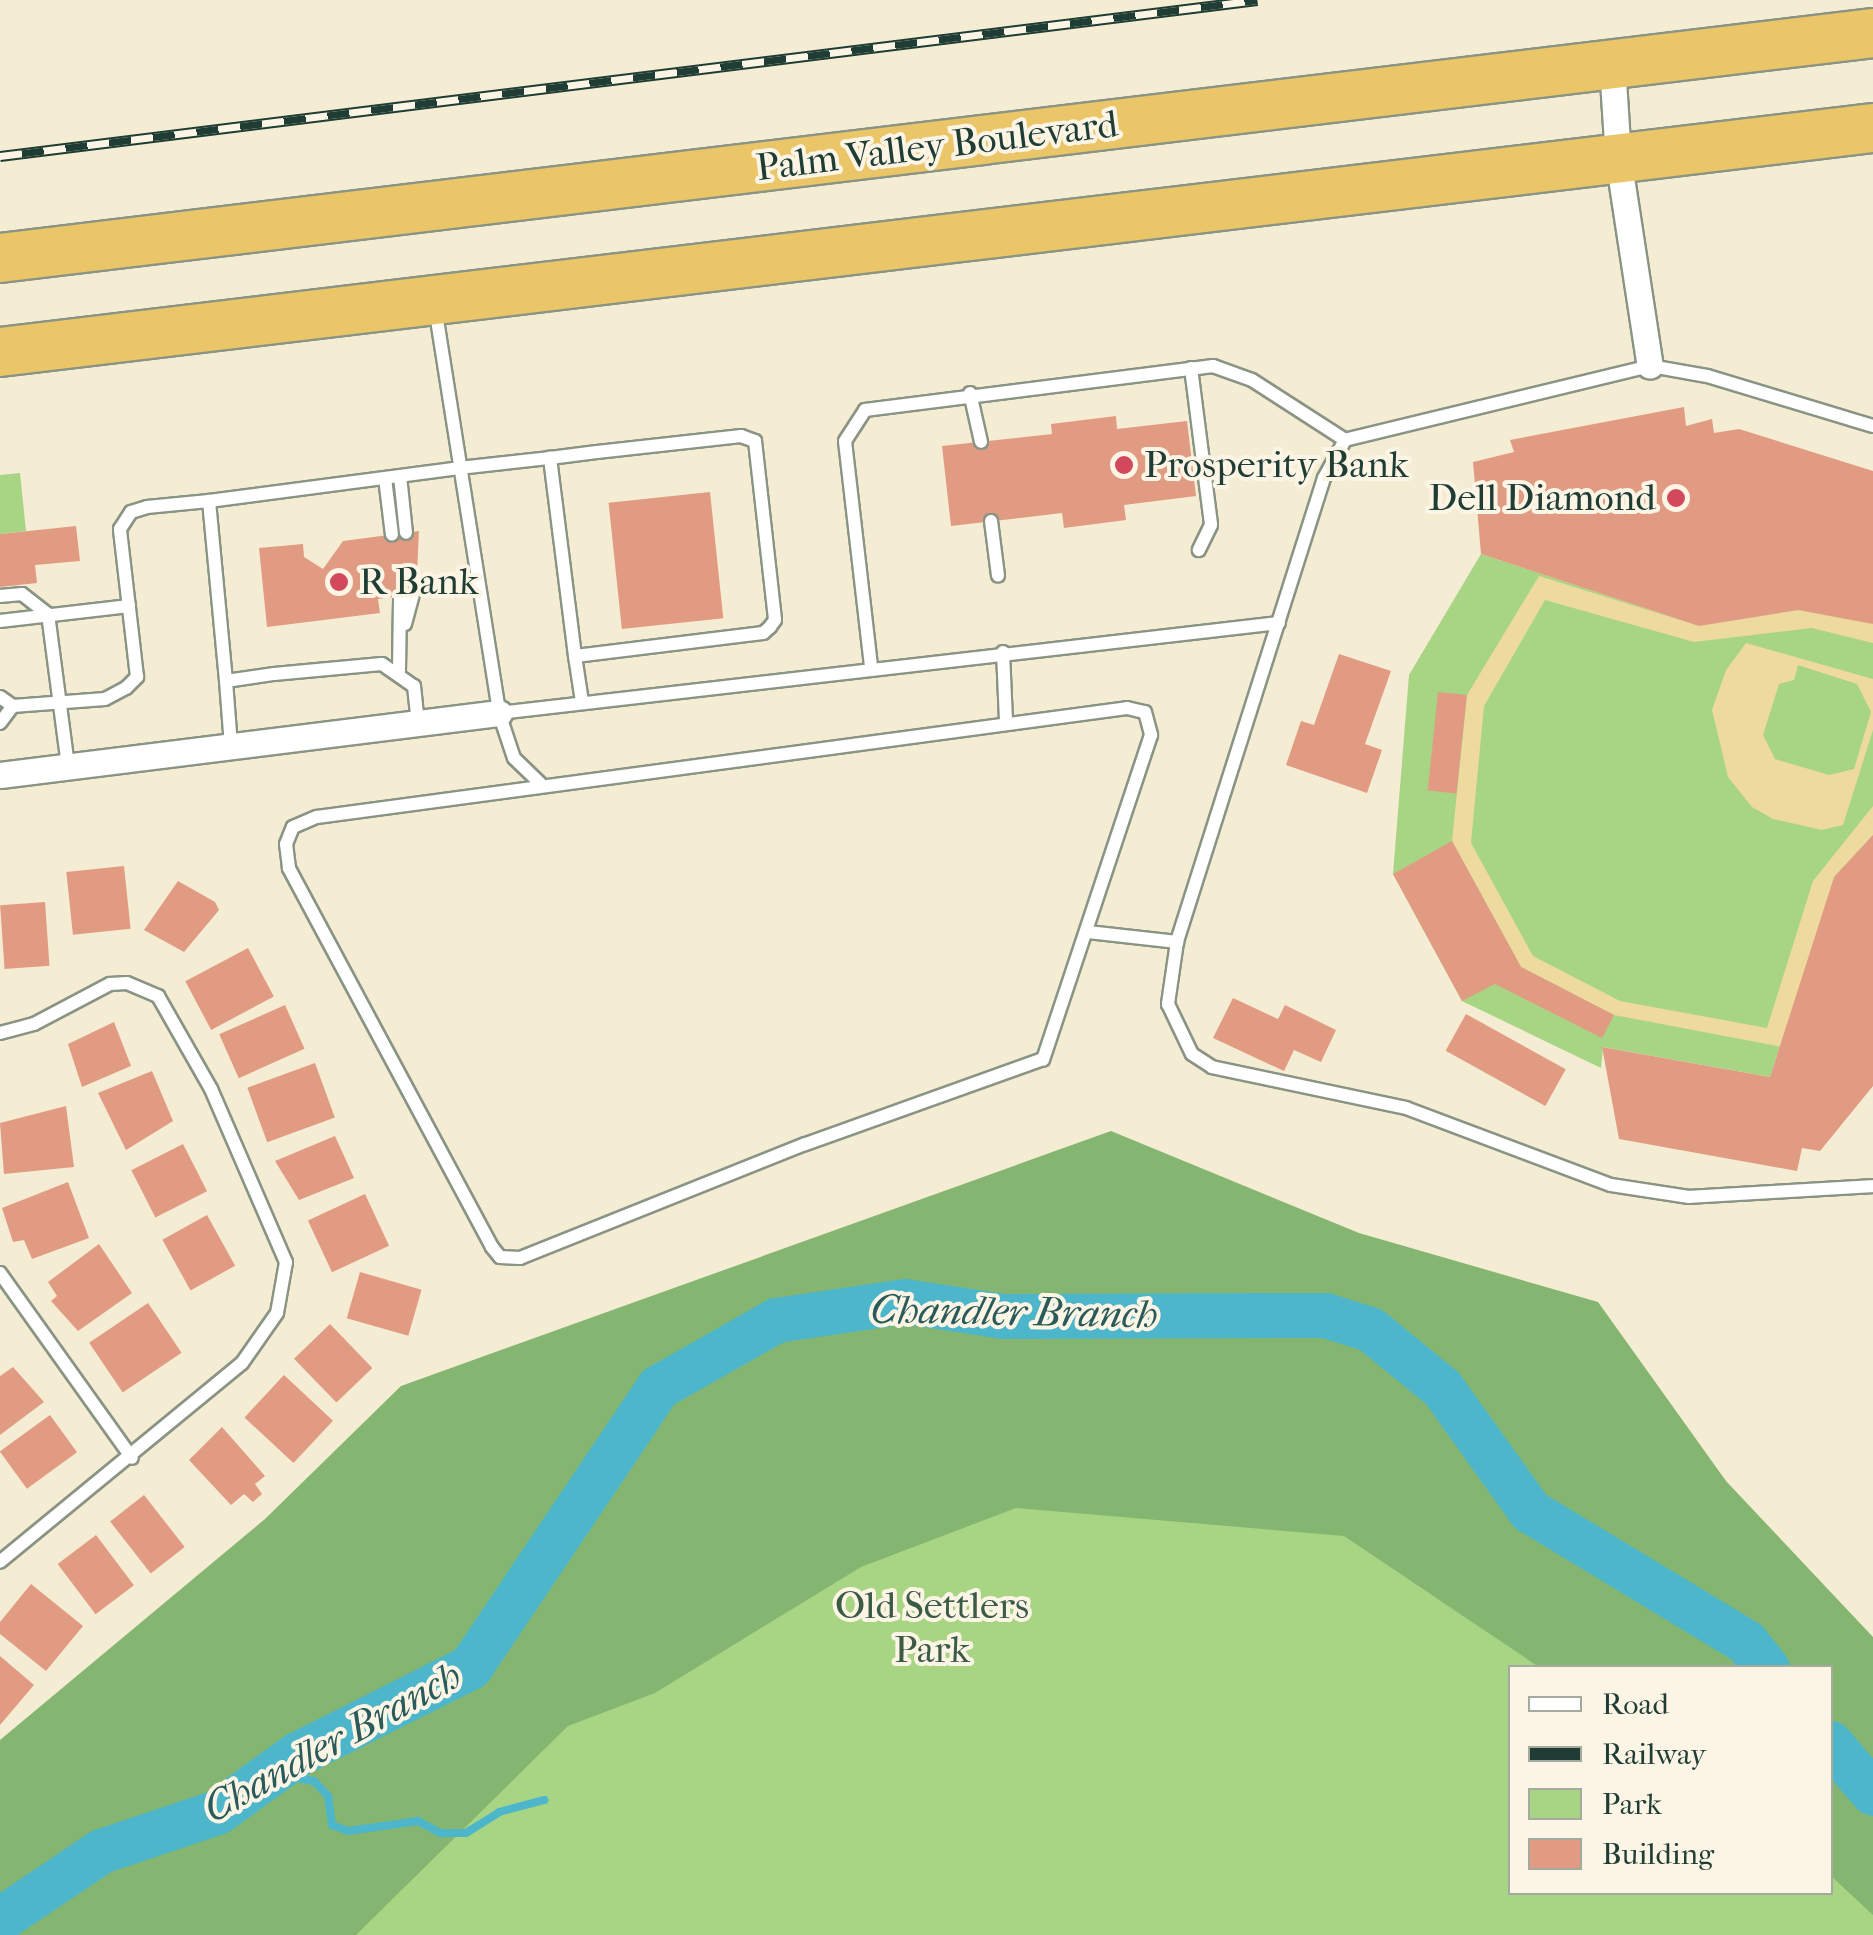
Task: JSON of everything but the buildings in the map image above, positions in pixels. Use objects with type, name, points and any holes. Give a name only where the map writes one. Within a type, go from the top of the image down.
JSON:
[{"type":"highway","name":"Palm Valley Boulevard","points":[[0,258],[1873,33]]},
{"type":"highway","points":[[0,352],[1873,128]]},
{"type":"street","points":[[1612,65],[1618,158],[1650,366]]},
{"type":"street","points":[[0,775],[498,713]]},
{"type":"lane","points":[[434,300],[498,713],[514,758],[541,784]]},
{"type":"lane","points":[[871,666],[845,441],[851,424],[884,403],[1214,366],[1252,380],[1345,440],[1650,366],[1707,376],[1873,426]]},
{"type":"lane","points":[[1191,368],[1210,525],[1198,550]]},
{"type":"lane","points":[[970,393],[981,442]]},
{"type":"lane","points":[[0,698],[13,706],[106,699],[137,677],[120,529],[131,512],[459,468],[742,436],[755,441],[774,620],[770,627],[762,633],[575,656]]},
{"type":"lane","points":[[1345,440],[1324,478],[1178,942],[1168,1004],[1175,1029],[1192,1054],[1236,1077],[1406,1108],[1572,1172],[1645,1192],[1689,1197],[1873,1186]]},
{"type":"lane","points":[[550,458],[582,702]]},
{"type":"lane","points":[[385,478],[399,534],[400,476]]},
{"type":"lane","points":[[209,502],[230,746]]},
{"type":"lane","points":[[992,521],[998,576]]},
{"type":"lane","points":[[0,596],[22,594],[48,614],[68,766]]},
{"type":"lane","points":[[399,671],[406,596]]},
{"type":"lane","points":[[0,620],[129,606]]},
{"type":"lane","points":[[498,713],[871,666],[1279,623]]},
{"type":"lane","points":[[1003,652],[1006,722]]},
{"type":"lane","points":[[226,681],[382,664],[399,671],[414,686],[418,723]]},
{"type":"lane","points":[[0,723],[13,706]]},
{"type":"lane","points":[[1127,708],[1151,719],[1088,932],[1043,1059],[805,1144],[520,1258],[500,1257],[289,868],[286,844],[292,826],[317,817],[541,784],[1006,722],[1127,708]]},
{"type":"lane","points":[[1088,932],[1178,942]]},
{"type":"lane","points":[[0,1033],[34,1024],[110,984],[127,983],[158,996],[211,1088],[286,1262],[277,1313],[259,1345],[132,1458],[0,1562]]},
{"type":"lane","points":[[0,1273],[132,1458]]},
{"type":"green space","points":[[20,473],[26,531],[0,534],[0,475]]},
{"type":"green space","points":[[1481,554],[1699,626],[1798,610],[1873,624],[1873,835],[1834,877],[1770,1077],[1603,1047],[1601,1068],[1462,1001],[1393,874],[1409,675]]},
{"type":"green space","points":[[1111,1131],[1359,1233],[1598,1302],[1726,1481],[1873,1637],[1873,1915],[1833,1878],[1833,1665],[1536,1665],[1344,1536],[1016,1508],[861,1567],[655,1693],[568,1726],[356,1935],[0,1935],[0,1740],[265,1519],[401,1386]]},
{"type":"green space","name":"Old Settlers Park","points":[[906,1311],[1749,1665],[1508,1665],[1508,1895],[1833,1895],[1833,1762],[1873,1812],[1873,1935],[18,1935]]},
{"type":"sand","points":[[1539,576],[1699,626],[1798,610],[1873,624],[1873,643],[1812,628],[1694,642],[1545,600],[1484,706],[1471,843],[1533,956],[1620,1001],[1767,1028],[1813,881],[1873,806],[1873,835],[1834,877],[1782,1047],[1614,1015],[1521,967],[1452,841],[1467,695]]},
{"type":"sand","points":[[1746,643],[1873,679],[1873,730],[1843,825],[1822,830],[1773,819],[1752,807],[1728,777],[1712,710],[1726,670]],"holes":[[[1798,665],[1857,684],[1871,712],[1854,769],[1829,775],[1775,759],[1763,735],[1779,684],[1794,680]]]},
{"type":"waterway","name":"Chandler Branch","points":[[0,1919],[101,1851],[217,1812],[297,1754],[470,1667],[658,1387],[776,1320],[904,1301],[1003,1316],[1325,1315],[1370,1329],[1442,1388],[1530,1511],[1746,1642],[1765,1665]]},
{"type":"waterway","name":"Chandler Branch","points":[[1833,1746],[1873,1793]]},
{"type":"waterway","points":[[269,1774],[314,1781],[328,1796],[332,1825],[348,1831],[418,1821],[441,1833],[466,1833],[499,1812],[544,1800]]},
{"type":"railway","points":[[0,156],[1257,0]]},
{"type":"place","name":"Prosperity Bank","points":[[1124,465]]},
{"type":"place","name":"Dell Diamond","points":[[1676,498]]},
{"type":"place","name":"R Bank","points":[[339,582]]}]
